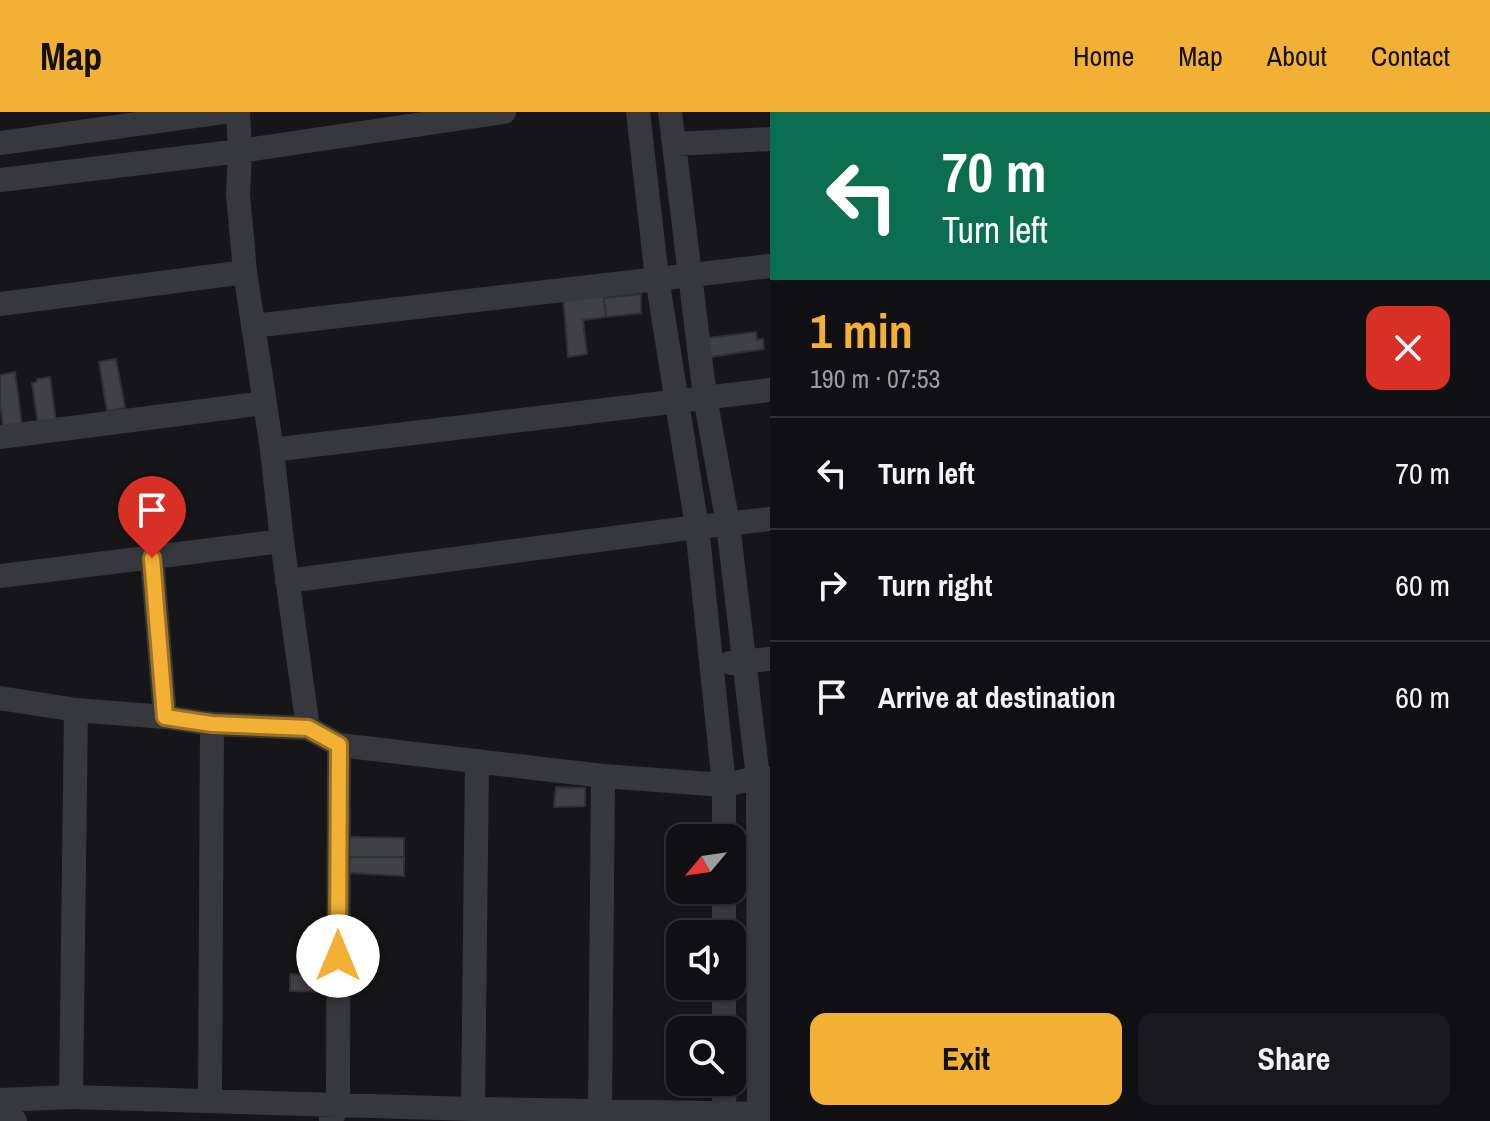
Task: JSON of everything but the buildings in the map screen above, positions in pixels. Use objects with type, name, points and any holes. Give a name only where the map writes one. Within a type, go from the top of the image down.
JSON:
[{"type":"street","points":[[0,143],[223,112]]},
{"type":"street","points":[[238,112],[238,194],[245,272],[308,728]]},
{"type":"street","points":[[0,180],[240,151],[504,112]]},
{"type":"street","points":[[638,112],[657,278],[697,527],[724,785],[724,824]]},
{"type":"street","points":[[0,1100],[71,1097],[194,1107],[334,1113],[600,1111],[763,1117],[764,778],[745,662],[728,524],[705,397],[670,112]]},
{"type":"street","points":[[675,144],[770,139]]},
{"type":"street","points":[[253,326],[770,266]]},
{"type":"street","points":[[0,304],[245,272]]},
{"type":"street","points":[[272,450],[770,390]]},
{"type":"street","points":[[0,437],[265,403]]},
{"type":"street","points":[[287,581],[770,519]]},
{"type":"street","points":[[0,576],[282,541]]},
{"type":"street","points":[[152,558],[165,717]]},
{"type":"street","points":[[712,666],[770,659]]},
{"type":"street","points":[[0,698],[76,710],[212,724],[308,728],[339,745],[603,776],[724,785],[764,778]]},
{"type":"street","points":[[71,1097],[76,710]]},
{"type":"street","points":[[194,1107],[212,724]]},
{"type":"street","points":[[334,1113],[339,745]]},
{"type":"street","points":[[461,1112],[477,761]]},
{"type":"street","points":[[600,1111],[603,776]]},
{"type":"street","points":[[724,1117],[725,1096]]},
{"type":"street","points":[[0,1119],[15,1121]]},
{"type":"route","points":[[152,558],[165,717],[212,724],[308,728],[339,745],[338,956]]}]
